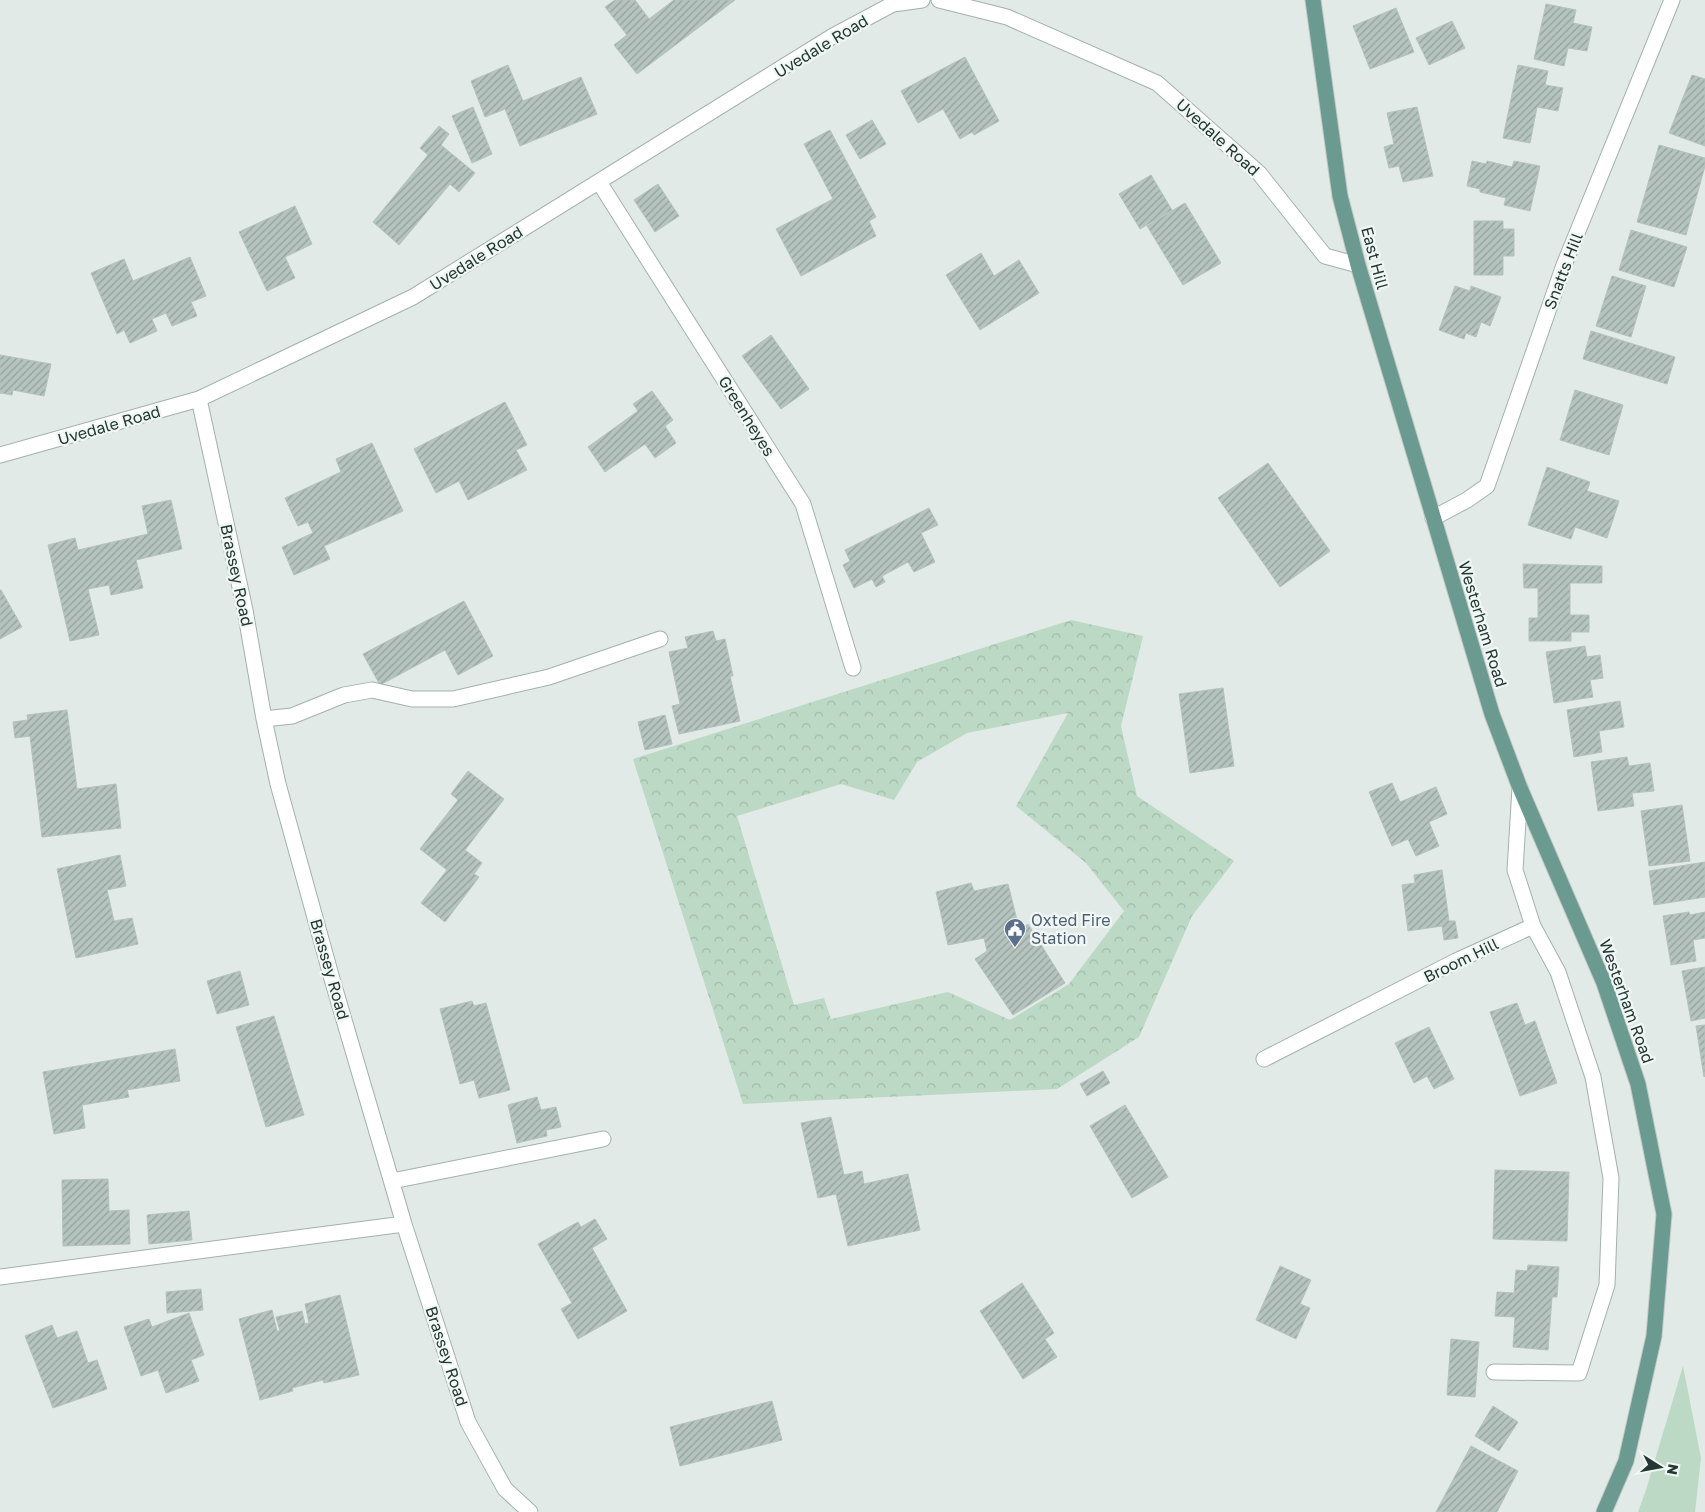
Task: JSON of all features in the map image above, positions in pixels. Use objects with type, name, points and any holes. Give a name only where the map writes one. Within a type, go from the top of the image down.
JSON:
[{"type":"main road","name":"East Hill","points":[[1312,0],[1340,196],[1358,265],[1432,518]]},
{"type":"main road","name":"Westerham Road","points":[[1432,518],[1492,714],[1520,788],[1604,983],[1638,1084],[1664,1214],[1654,1336],[1626,1461],[1604,1512]]},
{"type":"street","name":"Uvedale Road","points":[[0,455],[199,399],[413,297],[833,36],[893,4],[922,0]]},
{"type":"street","name":"Uvedale Road","points":[[939,0],[1007,17],[1157,83],[1259,173],[1325,256],[1358,265]]},
{"type":"street","name":"Snatts Hill","points":[[1432,518],[1467,500],[1487,486],[1564,265],[1672,0]]},
{"type":"street","name":"Greenheyes","points":[[599,182],[803,504],[853,668]]},
{"type":"street","name":"Brassey Road","points":[[199,399],[245,610],[264,719],[278,784],[404,1224],[468,1422],[505,1489],[530,1512]]},
{"type":"street","points":[[264,719],[292,716],[344,695],[372,690],[412,699],[453,699],[549,677],[660,639]]},
{"type":"street","points":[[1494,1372],[1579,1373],[1607,1285],[1611,1178],[1593,1077],[1558,972],[1533,926],[1515,870],[1520,788]]},
{"type":"street","name":"Broom Hill","points":[[1264,1059],[1456,961],[1533,926]]},
{"type":"street","points":[[392,1181],[603,1139]]},
{"type":"street","points":[[0,1277],[404,1224]]},
{"type":"green space","points":[[1071,620],[1143,636],[1121,726],[1137,796],[1234,861],[1192,916],[1139,1037],[1057,1089],[743,1104],[633,759]],"holes":[[[1068,713],[1016,806],[1086,863],[1124,911],[1069,984],[1010,1020],[948,992],[831,1019],[824,998],[794,1005],[737,816],[841,784],[894,800],[917,762],[967,733]]]},
{"type":"green space","points":[[1683,1366],[1701,1458],[1695,1512],[1638,1512],[1646,1490]]},
{"type":"building","points":[[615,0],[635,0],[649,19],[674,0],[735,0],[637,74],[614,45],[627,35],[605,7]]},
{"type":"building","points":[[1546,4],[1576,10],[1573,23],[1592,27],[1587,51],[1568,48],[1564,66],[1534,59]]},
{"type":"building","points":[[1396,8],[1414,52],[1370,69],[1353,26]]},
{"type":"building","points":[[1452,21],[1465,48],[1429,65],[1416,38]]},
{"type":"building","points":[[965,57],[999,121],[974,135],[972,132],[960,139],[943,109],[918,123],[901,91]]},
{"type":"building","points":[[508,65],[523,101],[581,77],[597,114],[520,146],[505,109],[485,117],[471,81]]},
{"type":"building","points":[[1518,65],[1548,71],[1545,85],[1563,88],[1558,111],[1537,107],[1530,143],[1503,138]]},
{"type":"building","points":[[1692,75],[1705,79],[1705,146],[1669,133]]},
{"type":"building","points":[[473,107],[492,154],[472,163],[452,116]]},
{"type":"building","points":[[1417,107],[1433,176],[1403,182],[1399,166],[1389,168],[1384,147],[1394,144],[1387,113]]},
{"type":"building","points":[[872,120],[886,144],[860,159],[846,135]]},
{"type":"building","points":[[439,126],[449,134],[441,145],[475,173],[459,192],[450,184],[399,245],[373,222],[428,155],[420,148]]},
{"type":"building","points":[[830,130],[876,217],[869,221],[876,236],[801,276],[776,229],[833,199],[804,144]]},
{"type":"building","points":[[1659,145],[1705,158],[1705,166],[1686,235],[1637,222]]},
{"type":"building","points":[[1472,161],[1486,164],[1487,161],[1512,167],[1514,161],[1540,166],[1530,211],[1504,205],[1506,198],[1480,192],[1480,189],[1467,186]]},
{"type":"building","points":[[1151,175],[1172,210],[1140,229],[1119,194]]},
{"type":"building","points":[[658,184],[679,216],[655,232],[634,200]]},
{"type":"building","points":[[1185,203],[1221,263],[1183,285],[1147,226]]},
{"type":"building","points":[[295,206],[312,244],[285,257],[295,278],[267,291],[239,232]]},
{"type":"building","points":[[1474,221],[1503,221],[1503,229],[1514,229],[1514,256],[1503,256],[1503,275],[1474,275]]},
{"type":"building","points":[[1631,230],[1687,247],[1674,287],[1619,270]]},
{"type":"building","points":[[981,253],[994,276],[1019,260],[1039,293],[980,330],[946,275]]},
{"type":"building","points":[[190,257],[206,296],[191,302],[197,316],[172,326],[166,313],[152,319],[157,331],[130,343],[124,330],[117,334],[91,273],[124,259],[133,281]]},
{"type":"building","points":[[1612,276],[1646,286],[1631,337],[1596,326]]},
{"type":"building","points":[[1455,286],[1470,291],[1471,286],[1501,297],[1490,326],[1481,322],[1476,337],[1466,333],[1464,339],[1439,330]]},
{"type":"building","points":[[1591,331],[1675,357],[1667,384],[1583,359]]},
{"type":"building","points":[[771,335],[809,389],[781,409],[742,356]]},
{"type":"building","points":[[0,355],[51,364],[44,396],[13,390],[12,395],[0,393]]},
{"type":"building","points":[[1575,390],[1623,405],[1609,455],[1560,440]]},
{"type":"building","points":[[652,391],[673,420],[665,426],[676,443],[655,458],[645,444],[605,472],[588,447],[638,411],[633,404]]},
{"type":"building","points":[[505,402],[527,445],[516,450],[527,470],[468,500],[459,481],[436,493],[414,449]]},
{"type":"building","points":[[372,443],[403,511],[324,546],[330,559],[294,575],[282,547],[313,533],[308,522],[298,526],[285,498],[341,472],[336,459]]},
{"type":"building","points":[[1268,463],[1330,551],[1280,587],[1218,498]]},
{"type":"building","points":[[1547,467],[1590,482],[1587,491],[1619,501],[1607,538],[1575,527],[1571,539],[1528,525]]},
{"type":"building","points":[[171,500],[182,549],[136,560],[143,588],[111,595],[109,585],[88,589],[99,635],[70,641],[48,545],[75,538],[78,550],[148,534],[142,506]]},
{"type":"building","points":[[929,508],[938,525],[921,533],[935,562],[914,572],[908,562],[882,576],[885,582],[876,587],[872,579],[854,588],[843,565],[850,561],[845,550]]},
{"type":"building","points":[[1523,564],[1602,566],[1602,583],[1570,583],[1570,615],[1589,615],[1589,632],[1571,632],[1571,641],[1529,641],[1529,618],[1538,618],[1538,588],[1524,588]]},
{"type":"building","points":[[0,590],[22,627],[0,639]]},
{"type":"building","points":[[464,601],[493,656],[458,675],[445,650],[380,685],[363,654]]},
{"type":"building","points":[[713,631],[716,641],[725,639],[733,676],[730,676],[740,721],[679,734],[672,706],[680,704],[669,652],[688,648],[685,637]]},
{"type":"building","points":[[1585,646],[1587,657],[1600,655],[1603,678],[1590,680],[1593,697],[1554,703],[1546,652]]},
{"type":"building","points":[[1223,688],[1234,766],[1190,773],[1179,694]]},
{"type":"building","points":[[1620,701],[1624,727],[1599,731],[1602,752],[1574,757],[1567,710]]},
{"type":"building","points":[[67,710],[77,789],[116,784],[121,828],[42,837],[30,736],[15,738],[13,722],[28,720],[27,715]]},
{"type":"building","points":[[665,715],[672,744],[645,750],[638,722]]},
{"type":"building","points":[[1627,757],[1629,766],[1650,763],[1654,791],[1632,793],[1634,806],[1598,811],[1591,762]]},
{"type":"building","points":[[468,771],[504,799],[465,850],[482,863],[474,874],[479,877],[445,922],[421,903],[447,870],[420,849],[458,800],[451,794]]},
{"type":"building","points":[[1392,783],[1400,802],[1436,787],[1447,814],[1429,822],[1439,846],[1416,856],[1408,839],[1392,846],[1369,792]]},
{"type":"building","points":[[1682,805],[1690,861],[1649,866],[1641,811]]},
{"type":"building","points":[[120,855],[126,886],[107,890],[114,921],[132,918],[138,944],[76,958],[57,869]]},
{"type":"building","points":[[1705,862],[1705,897],[1654,905],[1649,871]]},
{"type":"building","points":[[1442,870],[1449,921],[1455,921],[1458,938],[1444,940],[1442,926],[1408,931],[1402,885],[1415,883],[1414,875]]},
{"type":"building","name":"Oxted Fire Station","points":[[971,883],[974,891],[1008,884],[1017,920],[1009,922],[1016,934],[1028,924],[1065,983],[1013,1015],[975,959],[987,951],[984,938],[948,945],[936,892]]},
{"type":"building","points":[[1689,912],[1690,915],[1705,912],[1705,938],[1693,940],[1696,961],[1671,965],[1663,916]]},
{"type":"building","points":[[1705,967],[1705,1018],[1691,1021],[1682,971]]},
{"type":"building","points":[[240,971],[249,1005],[217,1014],[207,981]]},
{"type":"building","points":[[472,1001],[474,1006],[486,1003],[510,1090],[479,1098],[474,1080],[460,1084],[440,1009]]},
{"type":"building","points":[[1517,1003],[1525,1025],[1535,1021],[1557,1083],[1520,1096],[1490,1012]]},
{"type":"building","points":[[274,1016],[304,1115],[266,1127],[236,1027]]},
{"type":"building","points":[[1705,1025],[1705,1076],[1704,1077],[1696,1026]]},
{"type":"building","points":[[1429,1027],[1454,1079],[1434,1089],[1427,1076],[1414,1083],[1395,1043]]},
{"type":"building","points":[[175,1049],[180,1081],[127,1090],[129,1097],[82,1105],[85,1128],[54,1134],[43,1072]]},
{"type":"building","points":[[1103,1071],[1110,1083],[1087,1096],[1080,1084]]},
{"type":"building","points":[[537,1097],[541,1110],[556,1107],[561,1127],[546,1130],[547,1136],[517,1143],[508,1105]]},
{"type":"building","points":[[1125,1105],[1168,1177],[1132,1198],[1090,1126]]},
{"type":"building","points":[[831,1117],[844,1175],[862,1171],[864,1184],[908,1174],[920,1230],[848,1246],[836,1194],[818,1198],[801,1123]]},
{"type":"building","points":[[1495,1170],[1569,1172],[1567,1241],[1493,1239]]},
{"type":"building","points":[[108,1179],[109,1211],[129,1210],[130,1244],[63,1246],[62,1180]]},
{"type":"building","points":[[189,1211],[192,1240],[149,1244],[147,1215]]},
{"type":"building","points":[[595,1219],[607,1239],[592,1248],[627,1311],[578,1339],[561,1309],[572,1303],[538,1244],[578,1222],[581,1227]]},
{"type":"building","points":[[1528,1265],[1559,1267],[1557,1297],[1552,1297],[1548,1350],[1513,1347],[1515,1317],[1495,1316],[1497,1292],[1514,1293],[1516,1270],[1527,1271]]},
{"type":"building","points":[[1280,1266],[1311,1280],[1300,1304],[1310,1308],[1296,1339],[1256,1320]]},
{"type":"building","points":[[1022,1283],[1054,1333],[1045,1339],[1057,1357],[1023,1379],[980,1311]]},
{"type":"building","points":[[201,1289],[203,1310],[167,1313],[166,1292]]},
{"type":"building","points":[[340,1295],[359,1375],[324,1383],[323,1380],[292,1388],[293,1391],[260,1400],[239,1319],[272,1310],[277,1331],[280,1331],[276,1317],[302,1311],[305,1324],[309,1323],[305,1304]]},
{"type":"building","points":[[189,1313],[204,1355],[191,1360],[199,1381],[166,1393],[158,1370],[141,1376],[124,1327],[149,1319],[152,1327]]},
{"type":"building","points":[[52,1325],[57,1338],[77,1331],[88,1363],[97,1360],[107,1389],[53,1408],[25,1336]]},
{"type":"building","points":[[1451,1339],[1479,1342],[1475,1397],[1447,1395]]},
{"type":"building","points":[[772,1401],[782,1440],[680,1466],[670,1427]]},
{"type":"building","points":[[1493,1406],[1518,1422],[1499,1451],[1475,1436]]},
{"type":"building","points":[[1471,1446],[1518,1471],[1497,1512],[1436,1512]]},
{"type":"place","name":"Oxted Fire Station","points":[[1015,948]]}]
